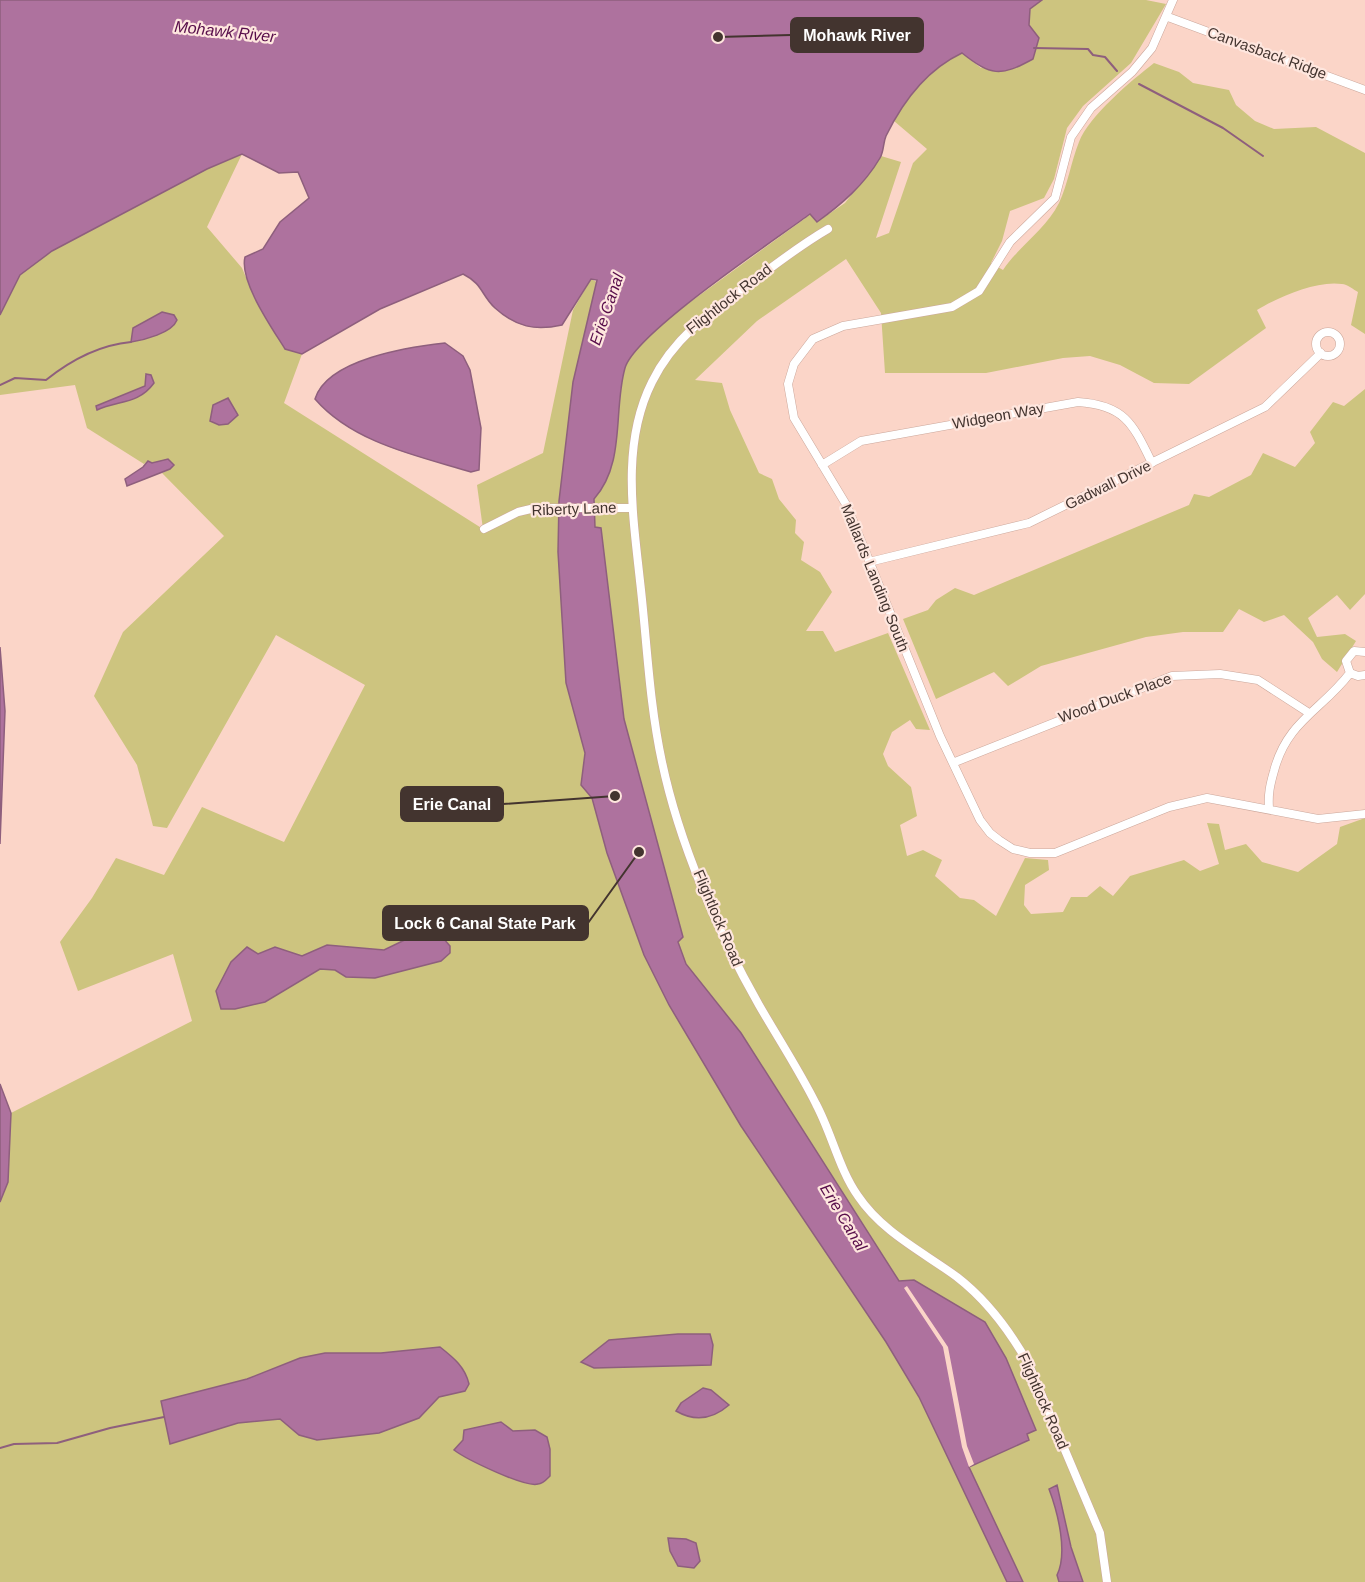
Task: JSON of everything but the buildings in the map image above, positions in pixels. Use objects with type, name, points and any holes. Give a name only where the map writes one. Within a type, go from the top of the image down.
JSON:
[{"type":"street","name":"Mallards Landing South","points":[[1173,0],[1168,17],[1152,48],[1132,72],[1090,108],[1071,137],[1055,198],[1010,242],[979,291],[952,307],[843,326],[813,339],[794,364],[788,384],[794,418],[847,506],[940,736],[955,762],[965,790],[990,833],[1013,849],[1042,855],[1068,850],[1169,807],[1197,799],[1219,799],[1318,819],[1365,814]]},
{"type":"street","name":"Canvasback Ridge","points":[[1168,17],[1365,90]]},
{"type":"street","name":"Flightlock Road","points":[[828,229],[793,250],[685,333],[670,350],[650,386],[634,440],[632,508],[662,761],[682,832],[708,901],[759,1005],[818,1107],[858,1196],[892,1231],[969,1288],[1001,1320],[1017,1343],[1029,1365],[1100,1533],[1107,1582]]},
{"type":"street","name":"Gadwall Drive","points":[[868,562],[1029,523],[1265,407],[1321,353]]},
{"type":"street","name":"Widgeon Way","points":[[822,465],[861,441],[1078,402],[1104,404],[1119,411],[1132,424],[1152,463]]},
{"type":"street","name":"Riberty Lane","points":[[484,530],[518,512],[535,508],[632,508]]},
{"type":"street","points":[[1365,652],[1354,651],[1348,657],[1346,665],[1350,673],[1358,676],[1365,675]]},
{"type":"street","points":[[1269,808],[1268,794],[1276,762],[1290,733],[1350,673]]},
{"type":"street","name":"Wood Duck Place","points":[[955,762],[1145,685],[1179,675],[1235,675],[1258,680],[1309,713]]},
{"type":"shaded area","points":[[1042,0],[1146,0],[1166,4],[1131,63],[1083,106],[1067,128],[1054,179],[1044,198],[1010,211],[1002,241],[991,263],[1003,270],[1047,221],[1062,196],[1084,132],[1112,99],[1154,63],[1179,72],[1193,83],[1229,90],[1236,105],[1255,121],[1274,129],[1316,127],[1365,153],[1365,334],[1351,325],[1358,292],[1344,284],[1332,283],[1298,291],[1257,310],[1266,328],[1189,384],[1154,383],[1120,365],[1090,356],[1063,358],[986,373],[885,373],[881,313],[846,259],[757,321],[695,380],[722,383],[730,410],[759,473],[772,479],[779,499],[796,520],[795,533],[804,542],[801,560],[820,572],[832,592],[806,631],[823,631],[835,652],[888,633],[930,730],[916,729],[910,720],[892,732],[883,754],[888,766],[911,787],[917,816],[900,825],[907,856],[923,850],[942,860],[935,876],[960,898],[974,900],[996,916],[1025,858],[1048,860],[1049,870],[1025,885],[1024,905],[1031,914],[1063,912],[1071,897],[1087,897],[1100,886],[1113,896],[1130,876],[1184,860],[1200,871],[1219,864],[1207,823],[1219,824],[1225,850],[1246,844],[1262,862],[1298,872],[1337,844],[1340,827],[1365,818],[1365,1582],[0,1582],[0,1202],[8,1182],[11,1113],[192,1021],[173,954],[78,991],[60,942],[92,898],[116,858],[164,875],[202,807],[284,842],[365,685],[276,635],[167,828],[153,826],[137,765],[94,696],[123,632],[224,536],[162,473],[170,469],[148,461],[144,464],[87,428],[75,385],[0,395],[0,315],[20,275],[52,251],[207,169],[242,154],[207,227],[242,268],[251,289],[285,349],[302,354],[284,403],[483,529],[477,485],[543,453],[573,310],[591,279],[667,319],[811,214],[817,222],[845,203],[881,156],[901,162],[876,238],[889,233],[913,163],[927,149],[894,121],[900,110],[922,81],[941,65],[962,53],[981,68],[1029,25],[1030,9]]},
{"type":"shaded area","points":[[1365,389],[1365,594],[1350,610],[1337,595],[1308,618],[1317,637],[1345,634],[1356,641],[1337,672],[1322,659],[1313,642],[1284,615],[1264,622],[1239,609],[1223,632],[1183,632],[1146,637],[1041,666],[1008,686],[994,672],[936,699],[903,619],[928,610],[936,600],[955,588],[974,595],[1189,505],[1194,494],[1209,497],[1251,475],[1263,453],[1295,467],[1315,443],[1310,432],[1333,402],[1344,406]]},
{"type":"water","points":[[0,0],[1042,0],[1030,9],[1029,25],[1039,38],[1033,59],[1012,69],[996,71],[981,66],[962,53],[937,68],[908,99],[886,136],[880,158],[852,193],[817,222],[810,214],[739,265],[679,311],[634,352],[625,368],[611,469],[594,499],[595,527],[601,528],[624,719],[683,937],[678,942],[686,964],[741,1033],[899,1281],[914,1280],[985,1322],[1006,1358],[1036,1430],[1027,1434],[1029,1440],[969,1467],[1023,1582],[1007,1582],[919,1397],[886,1342],[741,1126],[669,1005],[644,955],[607,853],[592,798],[581,785],[585,753],[566,683],[558,552],[559,501],[573,382],[597,280],[591,279],[562,325],[543,328],[526,326],[511,320],[495,308],[478,286],[463,274],[380,309],[302,354],[285,349],[252,291],[244,267],[245,257],[263,249],[280,222],[309,198],[298,172],[279,173],[242,154],[207,169],[52,251],[20,275],[0,315]]},
{"type":"water","points":[[162,312],[174,315],[177,320],[170,329],[143,340],[131,342],[133,328]]},
{"type":"water","points":[[445,343],[463,356],[470,370],[481,428],[479,470],[471,472],[387,446],[348,427],[315,399],[323,385],[335,374],[352,365],[391,352]]},
{"type":"water","points":[[146,374],[151,375],[154,383],[148,390],[134,399],[97,410],[96,406],[145,386]]},
{"type":"water","points":[[228,398],[238,415],[228,424],[219,425],[210,421],[213,405]]},
{"type":"water","points":[[168,459],[174,465],[170,469],[127,486],[125,479],[148,461],[152,463]]},
{"type":"water","points":[[0,647],[5,711],[0,844]]},
{"type":"water","points":[[433,922],[438,923],[437,931],[450,946],[450,953],[441,961],[375,978],[346,977],[335,970],[320,969],[265,1002],[235,1009],[221,1009],[216,991],[231,962],[247,947],[258,954],[275,947],[302,956],[327,945],[384,950],[417,934]]},
{"type":"water","points":[[0,1084],[11,1113],[8,1182],[0,1202]]},
{"type":"water","points":[[678,1334],[710,1334],[713,1345],[711,1365],[594,1368],[581,1362],[609,1340]]},
{"type":"water","points":[[440,1347],[465,1373],[469,1384],[465,1391],[439,1397],[419,1418],[379,1433],[317,1440],[299,1435],[280,1419],[238,1423],[170,1444],[161,1401],[247,1379],[300,1358],[325,1353],[381,1353]]},
{"type":"water","points":[[703,1388],[711,1390],[729,1405],[710,1416],[697,1418],[676,1411],[681,1403]]},
{"type":"water","points":[[501,1422],[513,1431],[535,1430],[547,1437],[550,1449],[550,1476],[540,1484],[521,1482],[482,1466],[454,1450],[463,1440],[464,1430]]},
{"type":"water","points":[[1057,1485],[1071,1547],[1083,1582],[1059,1582],[1057,1575],[1062,1556],[1062,1544],[1056,1509],[1049,1489]]},
{"type":"water","points":[[668,1538],[686,1539],[696,1543],[700,1561],[694,1568],[678,1566],[670,1551]]},
{"type":"pier","points":[[907,1286],[948,1347],[967,1446],[974,1464],[969,1467],[962,1447],[943,1347],[904,1288]]},
{"type":"waterway","points":[[1034,48],[1088,49],[1093,55],[1105,57],[1117,71]]},
{"type":"waterway","points":[[1139,84],[1223,128],[1263,156]]},
{"type":"waterway","points":[[0,385],[15,378],[46,380],[65,366],[97,350],[131,342]]},
{"type":"waterway","points":[[0,1448],[14,1444],[57,1443],[110,1428],[164,1417]]},
{"type":"place","name":"Mohawk River","points":[[718,37]]},
{"type":"place","name":"Erie Canal","points":[[615,796]]},
{"type":"place","name":"Lock 6 Canal State Park","points":[[639,852]]}]
